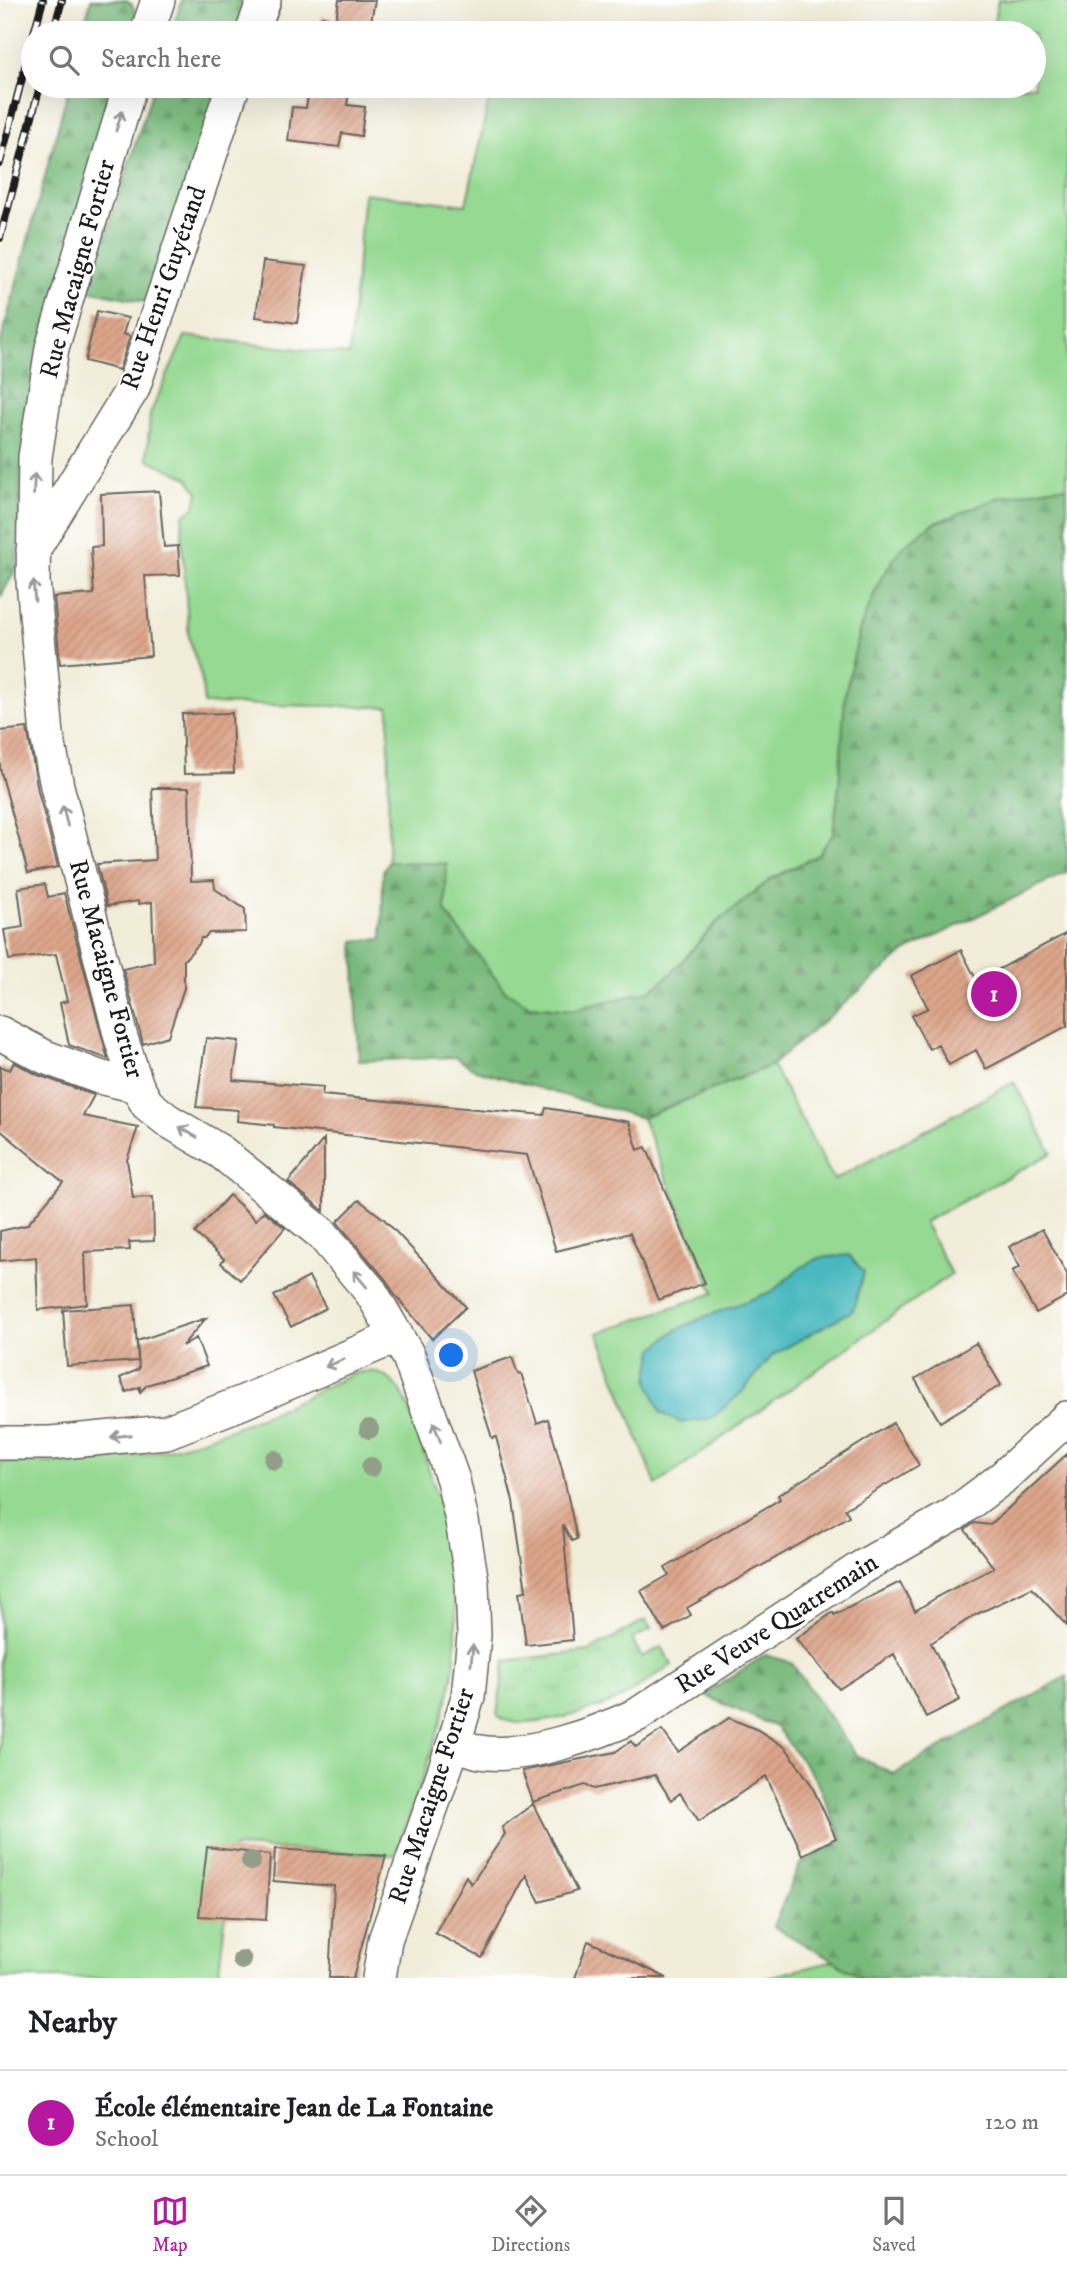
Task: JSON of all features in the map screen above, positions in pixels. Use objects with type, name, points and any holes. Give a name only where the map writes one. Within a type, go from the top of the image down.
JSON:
[{"type":"street","points":[[151,21],[158,0]]},
{"type":"street","points":[[256,21],[264,0]]},
{"type":"street","name":"Rue Macaigne Fortier","points":[[126,98],[52,348],[35,457],[32,552],[47,735],[57,786],[121,1038],[137,1086],[147,1104],[167,1120],[221,1152],[322,1234],[371,1292],[409,1357],[453,1480],[463,1521],[472,1583],[474,1636],[468,1697],[385,1940],[379,1978]]},
{"type":"street","name":"Rue Henri Guyétand","points":[[32,552],[133,388],[229,98]]},
{"type":"street","points":[[0,1033],[45,1058],[99,1077],[137,1086]]},
{"type":"street","points":[[0,1443],[51,1444],[166,1432],[397,1336]]},
{"type":"street","name":"Rue Veuve Quatremain","points":[[454,1743],[480,1752],[505,1753],[599,1732],[637,1715],[862,1567],[953,1515],[1001,1479],[1067,1418]]},
{"type":"green space","points":[[91,0],[127,0],[135,11],[135,21],[85,21]]},
{"type":"green space","points":[[182,0],[253,0],[245,21],[175,21]]},
{"type":"green space","points":[[998,0],[1067,0],[1067,487],[1015,495],[933,524],[839,785],[833,834],[818,855],[771,879],[715,924],[671,974],[650,991],[572,1010],[530,1006],[505,991],[445,911],[446,864],[388,862],[389,707],[204,704],[201,676],[189,638],[182,541],[183,516],[195,506],[198,492],[188,478],[147,459],[150,414],[185,336],[349,355],[364,193],[466,205],[489,98],[1046,98],[1046,21],[994,21]]},
{"type":"green space","points":[[66,98],[113,98],[21,470],[17,567],[0,598],[0,345]]},
{"type":"green space","points":[[150,98],[219,98],[146,302],[88,290]]},
{"type":"green space","points":[[1067,487],[1067,872],[906,951],[772,1065],[642,1118],[476,1070],[455,1057],[359,1061],[354,941],[382,939],[383,872],[388,862],[447,864],[445,911],[505,991],[530,1006],[572,1010],[650,991],[671,974],[715,924],[771,879],[818,855],[833,834],[845,694],[860,628],[880,580],[902,547],[933,524],[1000,497]]},
{"type":"green space","points":[[772,1065],[834,1180],[1014,1082],[1052,1153],[924,1222],[951,1274],[656,1485],[598,1333],[714,1293],[642,1118]],"holes":[[[797,1270],[853,1310],[773,1355],[740,1304],[773,1291]]]},
{"type":"green space","points":[[368,1371],[390,1379],[398,1387],[409,1408],[435,1487],[446,1531],[455,1603],[455,1657],[448,1696],[395,1855],[234,1847],[218,1978],[0,1978],[0,1462],[89,1461],[135,1456],[177,1447],[266,1415],[351,1374]]},
{"type":"green space","points":[[645,1620],[651,1629],[632,1640],[642,1657],[662,1647],[672,1665],[634,1690],[610,1703],[557,1719],[520,1723],[506,1720],[497,1714],[505,1661],[589,1651]]},
{"type":"green space","points":[[765,1655],[791,1662],[856,1755],[894,1774],[1067,1676],[1067,1978],[863,1978],[773,1926],[800,1864],[843,1840],[816,1780],[776,1727],[704,1695]]},
{"type":"green space","points":[[834,1961],[863,1978],[764,1978]]},
{"type":"water","points":[[849,1255],[864,1272],[853,1310],[773,1355],[741,1393],[712,1418],[681,1423],[661,1413],[648,1380],[654,1349],[674,1331],[773,1291],[797,1270],[819,1258]]},
{"type":"building","points":[[339,0],[375,0],[371,21],[321,21],[322,16],[336,19]]},
{"type":"building","points":[[308,98],[348,98],[347,105],[365,107],[361,136],[342,133],[339,147],[288,141],[292,107],[306,108]]},
{"type":"building","points":[[263,261],[306,266],[297,323],[256,317]]},
{"type":"building","points":[[97,311],[128,318],[123,334],[130,336],[119,370],[85,361]]},
{"type":"building","points":[[159,491],[164,547],[178,546],[180,575],[145,576],[151,656],[60,664],[54,597],[94,594],[91,547],[102,546],[101,494]]},
{"type":"building","points":[[232,713],[234,773],[184,774],[182,714]]},
{"type":"building","points":[[27,728],[38,791],[58,867],[28,873],[0,768],[0,731]]},
{"type":"building","points":[[152,788],[189,788],[191,881],[214,880],[215,889],[245,909],[246,932],[209,933],[201,938],[184,960],[184,988],[168,1036],[143,1044],[123,969],[154,962],[152,902],[139,904],[138,901],[107,906],[97,864],[155,860]]},
{"type":"building","points":[[45,884],[48,897],[64,893],[108,1059],[69,1045],[60,1003],[67,1001],[56,954],[9,960],[4,930],[23,927],[18,888]]},
{"type":"building","points":[[1067,933],[1067,1026],[986,1069],[976,1050],[949,1065],[938,1044],[929,1049],[911,1016],[928,1008],[911,976],[961,950],[977,981]]},
{"type":"building","points":[[206,1038],[239,1041],[233,1080],[323,1087],[322,1095],[544,1115],[546,1108],[629,1122],[638,1150],[646,1147],[705,1283],[658,1300],[630,1233],[556,1251],[527,1155],[274,1127],[237,1121],[238,1110],[196,1107]]},
{"type":"building","points":[[14,1062],[38,1075],[94,1095],[83,1116],[138,1127],[127,1160],[133,1198],[153,1197],[154,1241],[129,1242],[130,1250],[85,1252],[87,1304],[38,1310],[36,1257],[0,1261],[0,1231],[27,1225],[63,1182],[0,1130],[0,1066],[10,1070]]},
{"type":"building","points":[[324,1139],[324,1211],[288,1182]]},
{"type":"building","points":[[229,1195],[256,1220],[264,1211],[285,1228],[240,1280],[221,1263],[224,1259],[195,1233]]},
{"type":"building","points":[[359,1200],[384,1219],[466,1307],[432,1339],[337,1222]]},
{"type":"building","points":[[1042,1229],[1067,1274],[1067,1296],[1036,1313],[1012,1271],[1020,1267],[1009,1247]]},
{"type":"building","points":[[309,1277],[326,1308],[291,1327],[274,1296]]},
{"type":"building","points":[[134,1305],[138,1361],[67,1366],[63,1310]]},
{"type":"building","points":[[206,1318],[182,1346],[196,1338],[207,1366],[147,1385],[140,1392],[140,1387],[126,1392],[120,1378],[139,1369],[137,1341]]},
{"type":"building","points":[[976,1343],[1001,1385],[940,1422],[915,1379]]},
{"type":"building","points":[[512,1357],[518,1374],[521,1373],[537,1423],[548,1419],[562,1469],[577,1539],[572,1541],[563,1525],[573,1640],[526,1645],[519,1592],[526,1591],[513,1501],[496,1437],[492,1438],[471,1371]]},
{"type":"building","points":[[893,1423],[919,1465],[845,1509],[849,1516],[687,1608],[691,1615],[664,1631],[641,1591],[669,1575],[665,1568],[780,1499],[778,1495]]},
{"type":"building","points":[[1067,1454],[1067,1626],[1032,1588],[977,1614],[931,1643],[960,1700],[926,1717],[894,1654],[839,1689],[796,1639],[833,1612],[834,1615],[900,1582],[915,1611],[994,1568],[965,1530],[974,1523],[990,1525]]},
{"type":"building","points":[[729,1718],[758,1730],[786,1748],[811,1784],[836,1838],[803,1855],[766,1776],[699,1821],[680,1793],[671,1800],[655,1775],[594,1789],[585,1785],[533,1802],[522,1771],[615,1752],[631,1741],[636,1747],[662,1730],[678,1752]]},
{"type":"building","points":[[533,1804],[577,1891],[540,1902],[526,1875],[482,1958],[435,1933],[466,1876],[471,1884],[505,1834],[502,1827]]},
{"type":"building","points":[[207,1847],[270,1855],[266,1920],[199,1916]]},
{"type":"building","points":[[275,1849],[386,1856],[353,1978],[329,1978],[334,1886],[273,1881]]},
{"type":"building","points":[[588,1941],[610,1951],[667,1978],[575,1978]]},
{"type":"railway","points":[[37,21],[43,0]]},
{"type":"railway","points":[[56,21],[62,0]]},
{"type":"railway","points":[[0,163],[21,82]]},
{"type":"railway","points":[[0,238],[37,98]]},
{"type":"place","name":"École élémentaire Jean de La Fontaine","points":[[994,994]]}]
